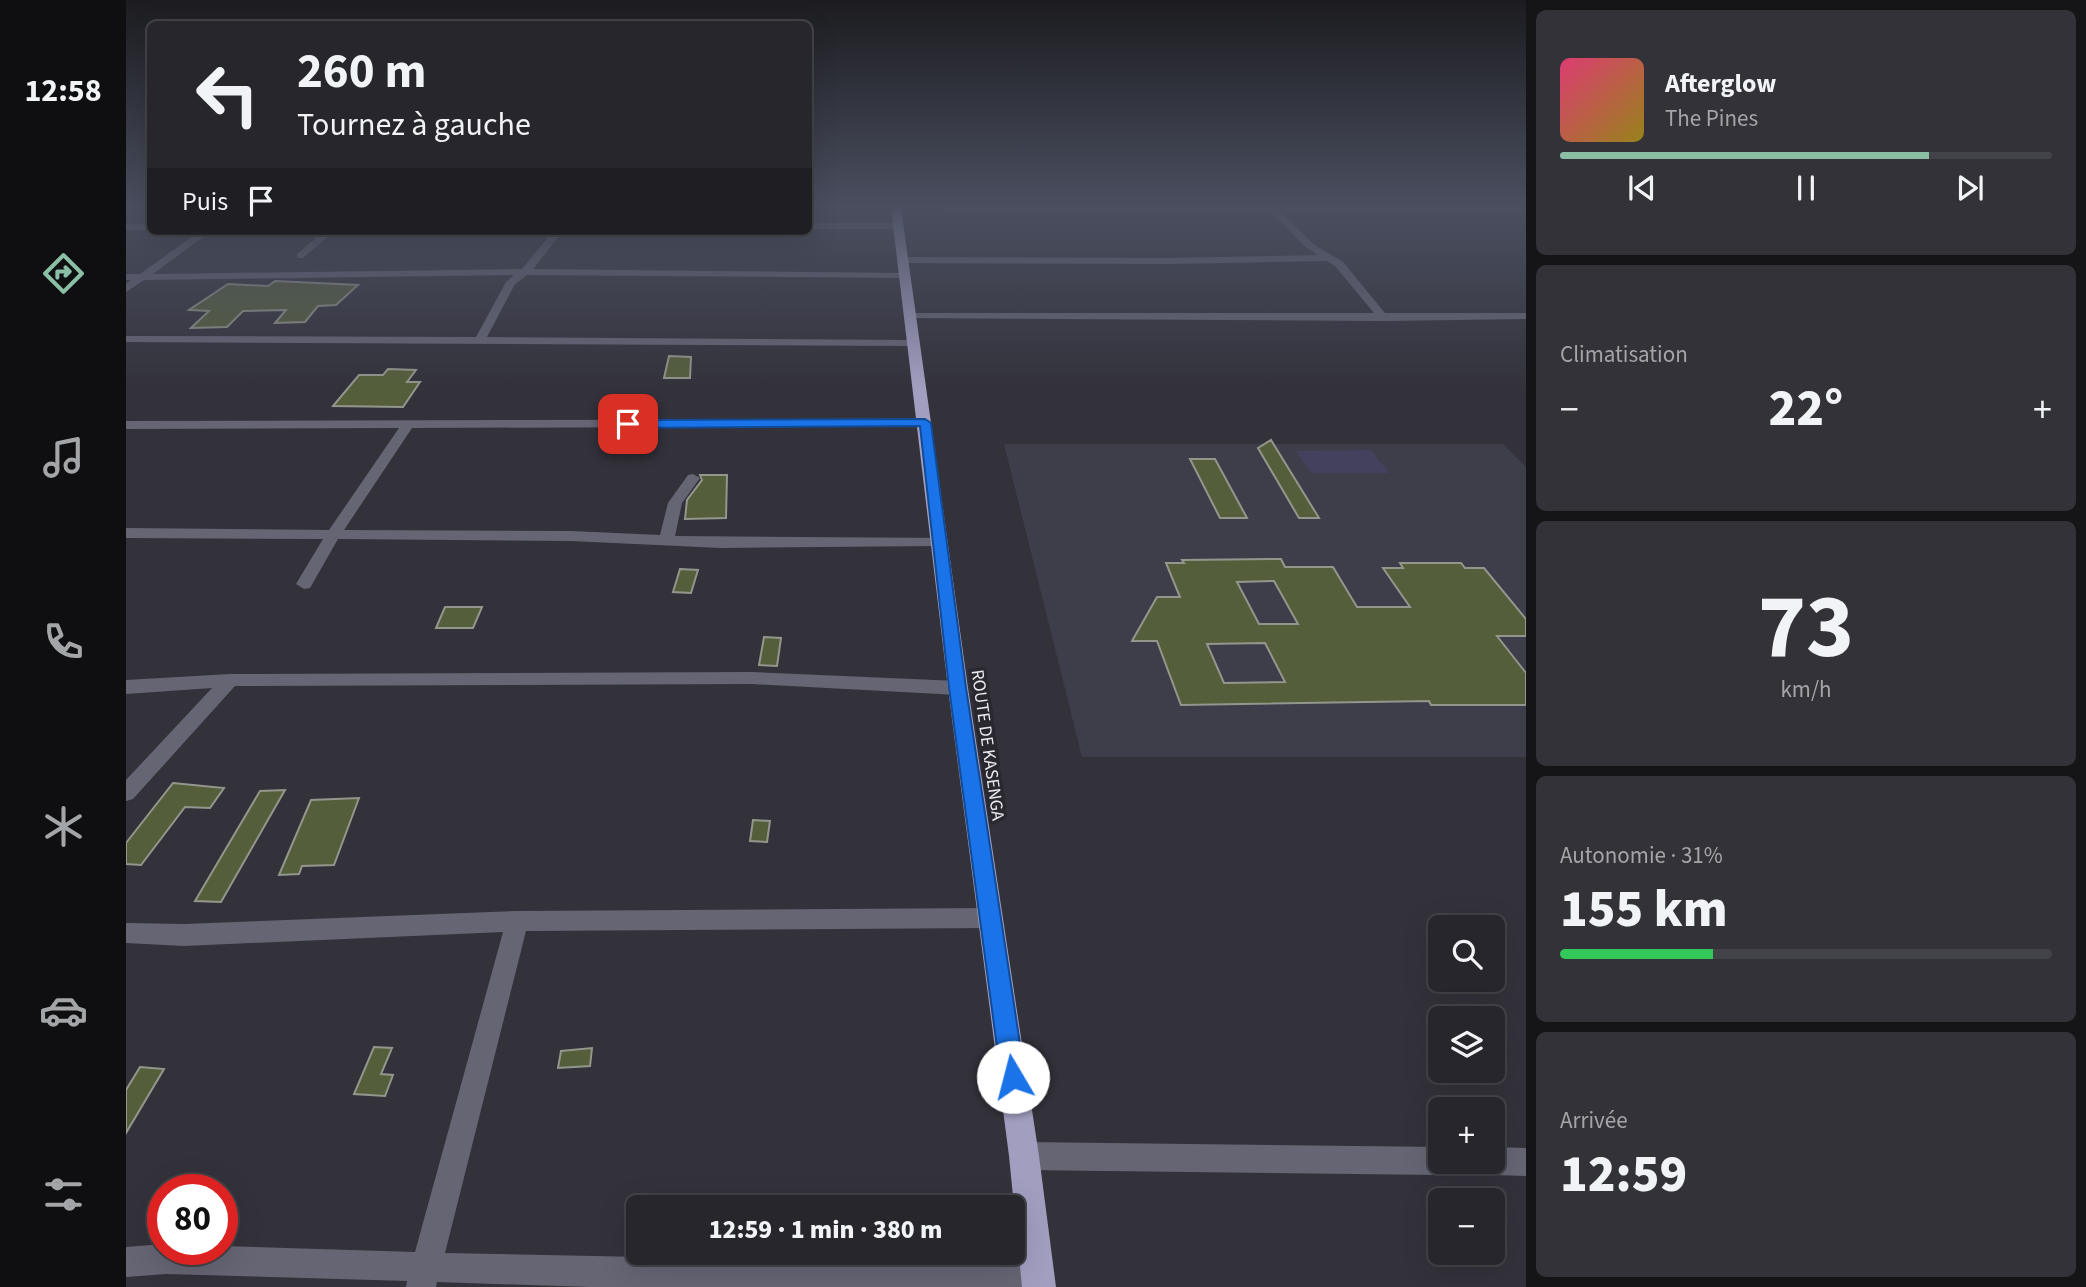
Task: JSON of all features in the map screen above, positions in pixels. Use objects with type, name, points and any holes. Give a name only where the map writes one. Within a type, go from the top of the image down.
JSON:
[{"type":"highway","name":"ROUTE DE KASENGA","points":[[903,268],[958,688],[1024,1156],[1038,1283]]},
{"type":"street","points":[[126,289],[154,268]]},
{"type":"street","points":[[480,340],[511,282],[528,268]]},
{"type":"street","points":[[126,277],[897,268]]},
{"type":"street","points":[[1341,268],[1384,318]]},
{"type":"street","points":[[911,316],[1526,316]]},
{"type":"street","points":[[126,339],[914,343]]},
{"type":"street","points":[[126,425],[925,423]]},
{"type":"street","points":[[304,584],[334,533],[408,425]]},
{"type":"street","points":[[667,539],[675,503],[693,478]]},
{"type":"street","points":[[126,533],[334,533],[756,543],[939,541]]},
{"type":"street","points":[[126,687],[230,680],[752,678],[958,688]]},
{"type":"street","points":[[126,793],[230,680]]},
{"type":"street","points":[[126,933],[184,935],[517,921],[991,918]]},
{"type":"street","points":[[423,1277],[517,921]]},
{"type":"street","points":[[1024,1156],[1428,1161]]},
{"type":"street","points":[[1505,1161],[1526,1162]]},
{"type":"street","points":[[126,1262],[166,1259],[423,1277],[652,1274],[1038,1283]]},
{"type":"shaded area","points":[[1004,444],[1503,444],[1526,467],[1526,757],[1082,757]]},
{"type":"shaded area","points":[[1371,450],[1389,473],[1311,473],[1296,451]]},
{"type":"building","points":[[275,281],[358,285],[336,305],[318,306],[305,322],[275,323],[286,310],[243,311],[227,327],[191,328],[209,311],[189,310],[228,284],[268,286]]},
{"type":"building","points":[[669,356],[691,357],[690,378],[664,378]]},
{"type":"building","points":[[388,369],[416,370],[407,382],[420,382],[403,407],[333,406],[359,375],[383,375]]},
{"type":"building","points":[[1271,440],[1319,518],[1299,518],[1258,448]]},
{"type":"building","points":[[1190,459],[1215,459],[1247,518],[1220,518]]},
{"type":"building","points":[[700,475],[727,475],[726,518],[685,519],[687,500],[702,480]]},
{"type":"building","points":[[1281,559],[1285,567],[1333,567],[1357,607],[1410,607],[1383,568],[1403,568],[1400,563],[1461,563],[1465,568],[1484,568],[1526,619],[1526,636],[1497,636],[1526,673],[1526,705],[1431,705],[1429,701],[1181,705],[1157,641],[1132,641],[1157,597],[1180,597],[1166,563],[1184,563],[1182,560]],"holes":[[[1274,581],[1298,624],[1259,624],[1237,582]],[[1265,643],[1285,682],[1224,683],[1207,644]]]},
{"type":"building","points":[[680,569],[698,570],[691,593],[673,592]]},
{"type":"building","points":[[445,607],[482,607],[473,628],[436,628]]},
{"type":"building","points":[[764,637],[781,638],[777,666],[759,665]]},
{"type":"building","points":[[173,783],[224,788],[210,808],[185,807],[141,865],[126,864],[126,843]]},
{"type":"building","points":[[285,790],[221,902],[195,901],[260,791]]},
{"type":"building","points":[[359,798],[334,865],[302,866],[299,874],[279,875],[311,800]]},
{"type":"building","points":[[753,820],[770,821],[767,842],[750,841]]},
{"type":"building","points":[[374,1047],[392,1048],[381,1074],[393,1075],[385,1096],[354,1094]]},
{"type":"building","points":[[592,1048],[590,1066],[558,1068],[561,1051]]},
{"type":"building","points":[[140,1067],[164,1069],[126,1133],[126,1090]]},
{"type":"route","points":[[628,424],[925,423],[958,688],[1013,1077]]}]
